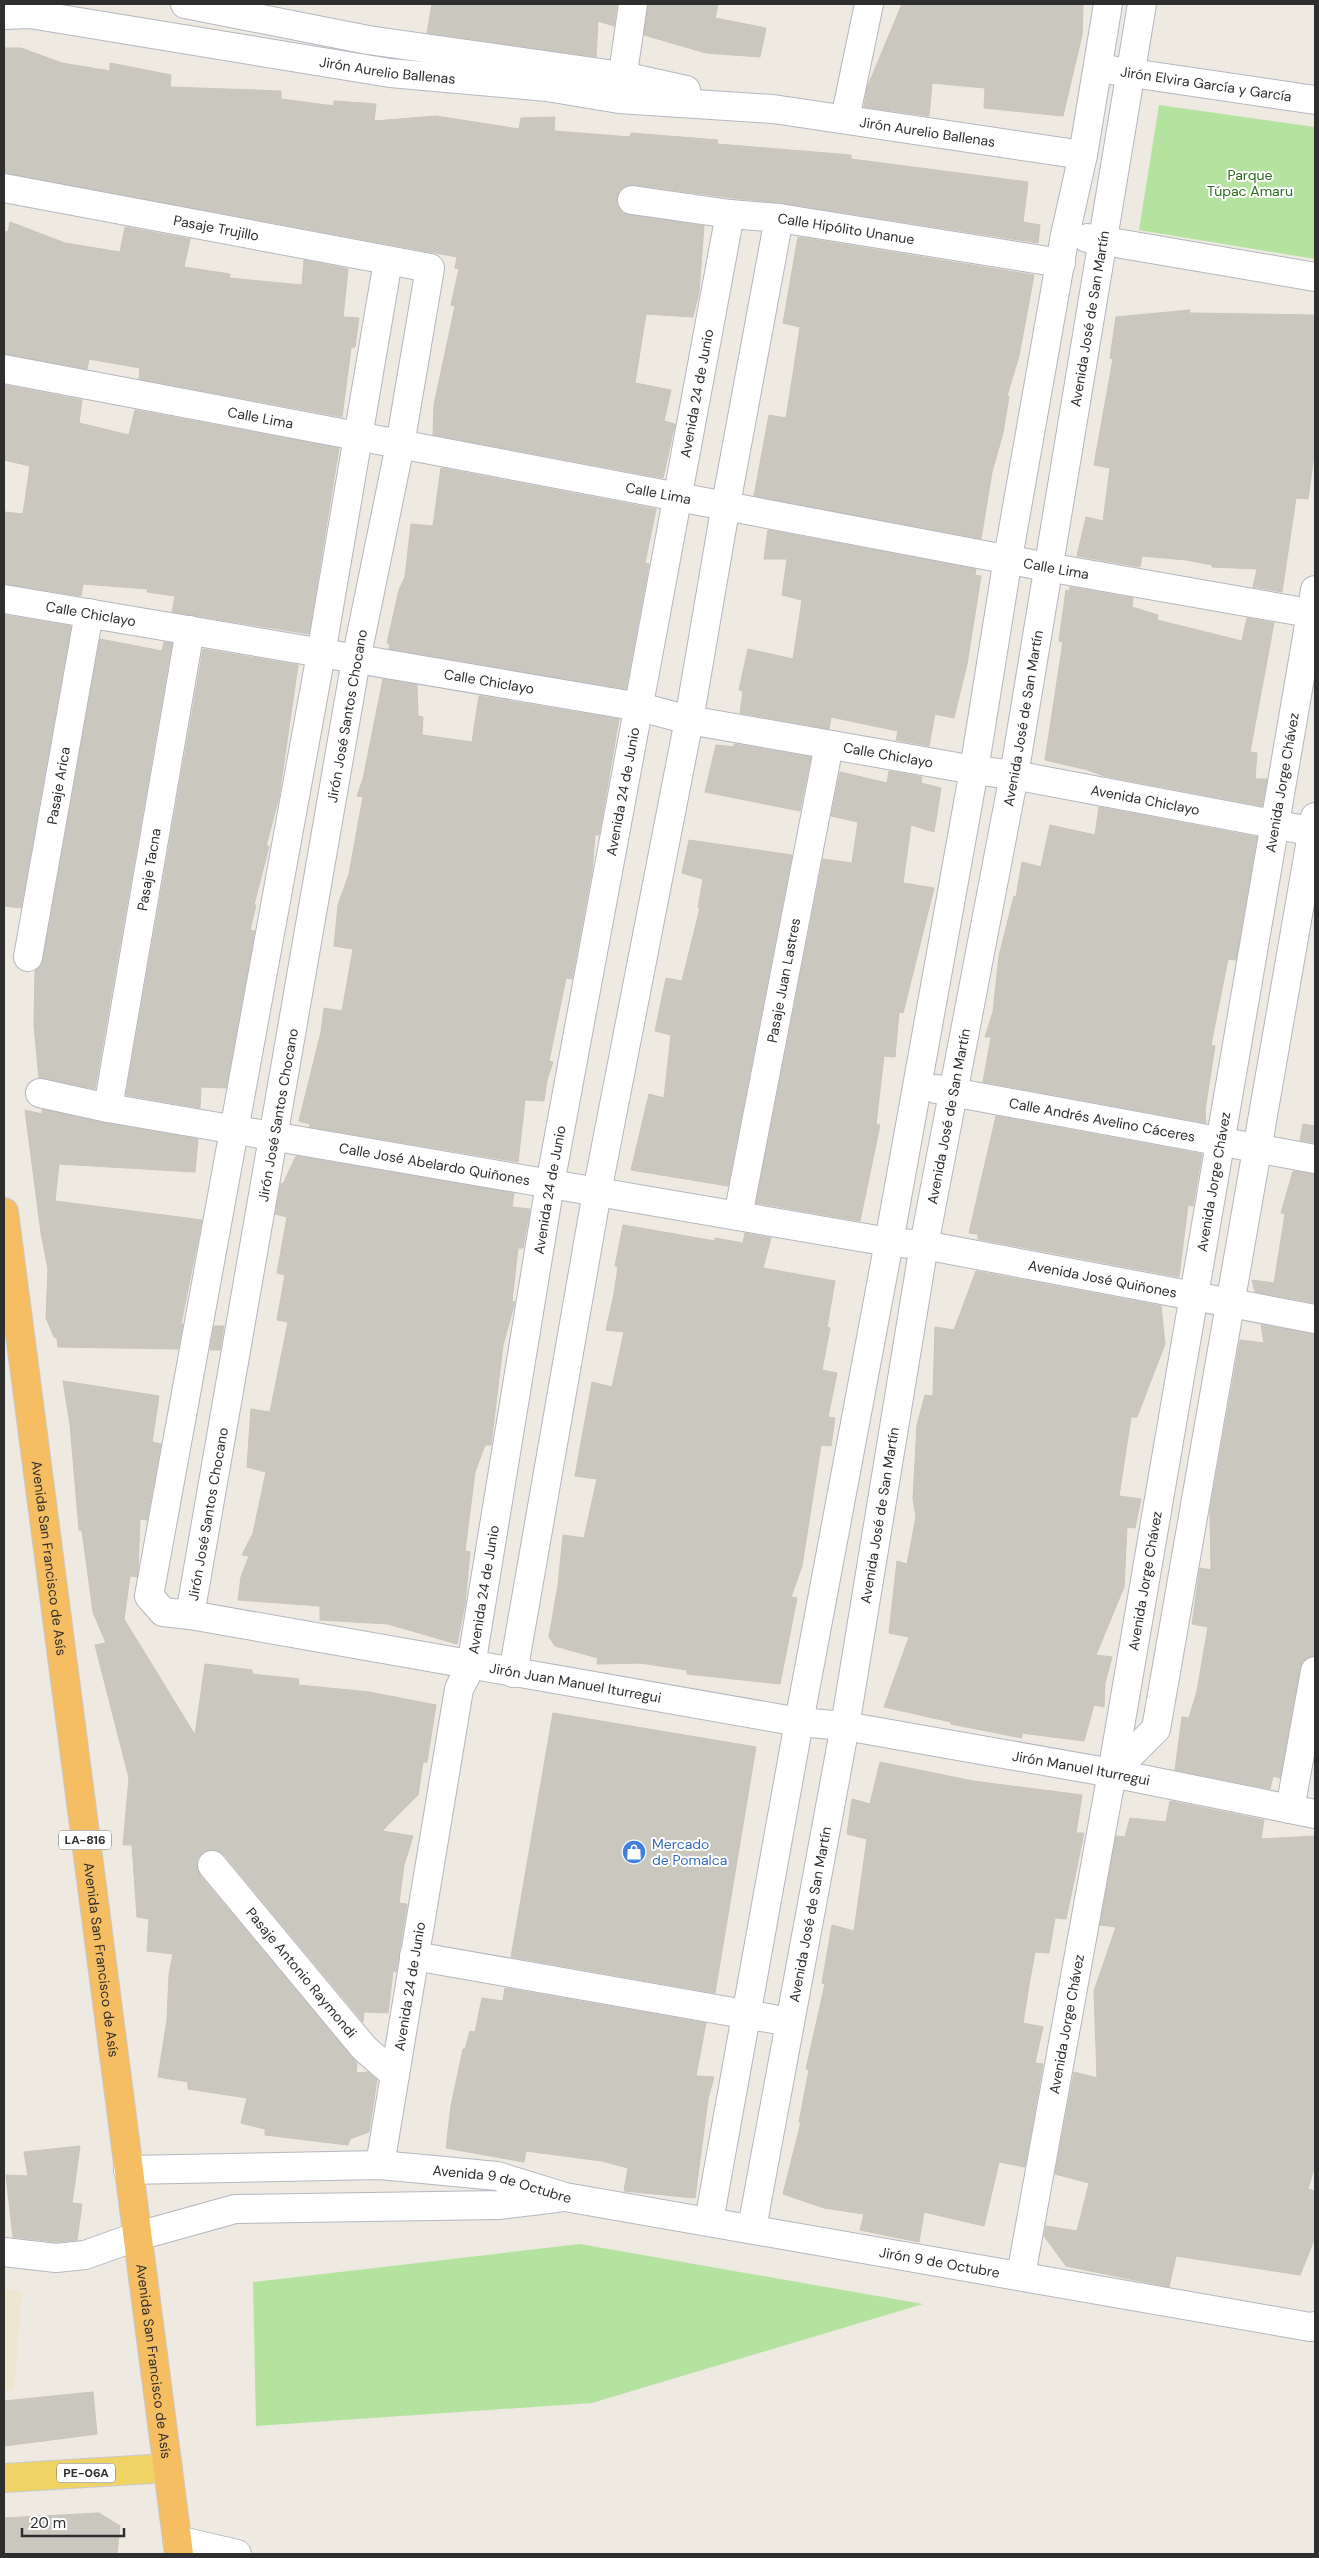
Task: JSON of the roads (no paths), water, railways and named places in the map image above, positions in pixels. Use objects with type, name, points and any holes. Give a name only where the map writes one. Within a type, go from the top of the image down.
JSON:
[{"type":"highway","name":"Avenida San Francisco de Asís","points":[[4,1212],[178,2547]]},
{"type":"main road","name":"PE-06A","points":[[4,2478],[168,2468]]},
{"type":"street","name":"Jirón Aurelio Ballenas","points":[[185,4],[621,87],[1082,155]]},
{"type":"street","points":[[621,87],[633,4]]},
{"type":"street","points":[[845,119],[869,4]]},
{"type":"street","points":[[709,2221],[799,1722],[918,1085],[974,770],[1008,558],[1108,4]]},
{"type":"street","name":"Avenida José de San Martín","points":[[752,2228],[845,1726],[924,1245],[1014,775],[1047,567],[1104,241],[1142,4]]},
{"type":"street","name":"Jirón Aurelio Ballenas","points":[[22,11],[390,73],[548,87],[621,87]]},
{"type":"street","name":"Jirón Elvira García y García","points":[[1097,68],[1315,100]]},
{"type":"street","name":"Pasaje Trujillo","points":[[4,188],[430,268]]},
{"type":"street","name":"Calle Hipólito Unanue","points":[[632,200],[730,214],[779,218],[1061,263]]},
{"type":"street","name":"Avenida 24 de Junio","points":[[380,2165],[459,1690],[471,1666],[550,1184],[730,214]]},
{"type":"street","points":[[513,1673],[597,1192],[689,720],[726,504],[779,218]]},
{"type":"street","points":[[1065,235],[1315,276]]},
{"type":"street","name":"Jirón José Santos Chocano","points":[[388,261],[360,436],[321,654],[149,1596],[163,1612],[190,1615],[356,660],[400,445],[430,268]]},
{"type":"street","name":"Calle Lima","points":[[4,368],[400,445],[726,504],[1047,567],[1314,606]]},
{"type":"street","name":"Calle Chiclayo","points":[[4,599],[640,707],[689,720],[974,770]]},
{"type":"street","name":"Avenida Jorge Chávez","points":[[1021,2275],[1112,1774],[1192,1296],[1314,606]]},
{"type":"street","name":"Pasaje Arica","points":[[28,957],[89,613]]},
{"type":"street","name":"Pasaje Tacna","points":[[108,1108],[190,630]]},
{"type":"street","name":"Pasaje Juan Lastres","points":[[738,1216],[829,745]]},
{"type":"street","name":"Avenida Chiclayo","points":[[974,770],[1014,775],[1275,824],[1314,827]]},
{"type":"street","points":[[1112,1774],[1156,1729],[1314,827]]},
{"type":"street","name":"Calle Andrés Avelino Cáceres","points":[[918,1085],[953,1094],[1315,1159]]},
{"type":"street","name":"Calle José Abelardo Quiñones","points":[[40,1093],[108,1108],[889,1242]]},
{"type":"street","name":"Avenida José Quiñones","points":[[889,1242],[924,1245],[1315,1319]]},
{"type":"street","name":"Jirón Juan Manuel Iturregui","points":[[190,1615],[471,1666],[799,1722],[845,1726]]},
{"type":"street","points":[[1302,1811],[1315,1671]]},
{"type":"street","name":"Jirón Manuel Iturregui","points":[[845,1726],[1112,1774],[1302,1811]]},
{"type":"street","name":"Pasaje Antonio Raymondi","points":[[212,1865],[364,2048],[395,2075]]},
{"type":"street","points":[[414,1956],[790,2022]]},
{"type":"street","name":"Avenida 9 de Octubre","points":[[128,2170],[380,2165],[497,2176],[565,2196]]},
{"type":"street","name":"Avenida 9 de Octubre","points":[[4,2252],[56,2258],[85,2255],[138,2236],[234,2208],[499,2205],[565,2196]]},
{"type":"street","name":"Jirón 9 de Octubre","points":[[565,2196],[1310,2327],[1315,2326]]},
{"type":"street","points":[[178,2547],[237,2554]]},
{"type":"place","name":"Mercado de Pomalca","points":[[634,1852]]},
{"type":"park label","name":"Parque Túpac Amaru","points":[[1250,184]]}]
